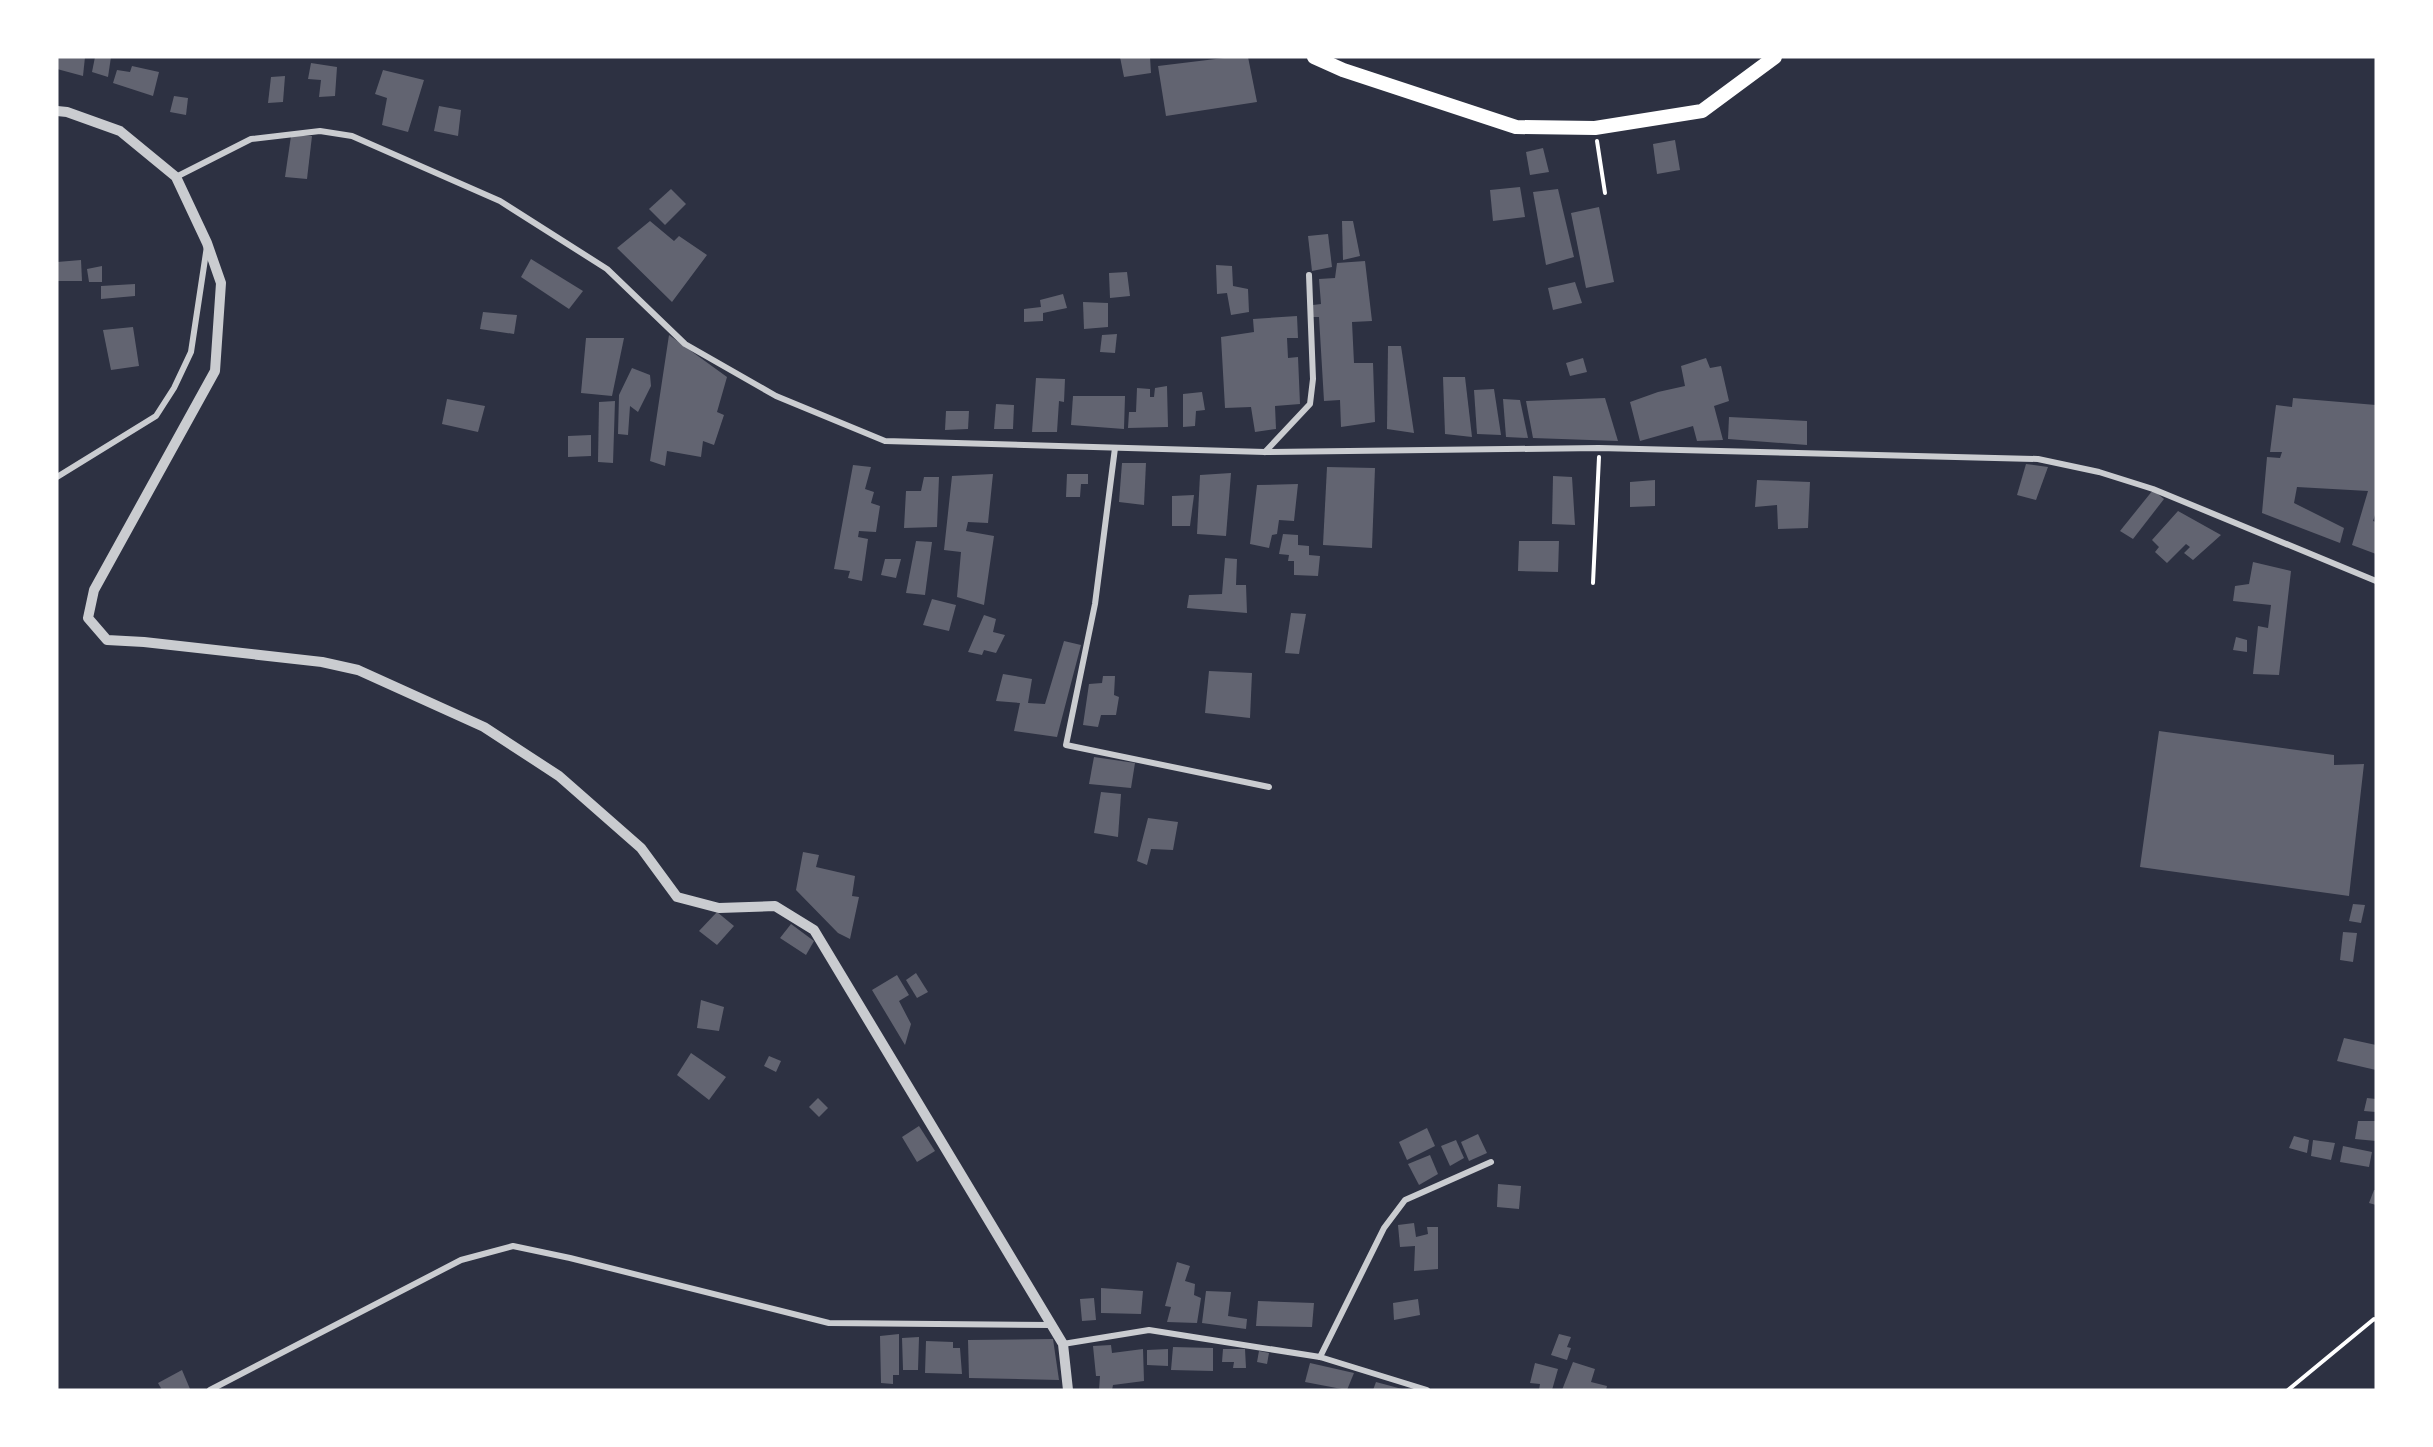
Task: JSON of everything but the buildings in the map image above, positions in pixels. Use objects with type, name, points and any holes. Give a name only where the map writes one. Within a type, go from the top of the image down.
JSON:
[{"type":"main road","points":[[1314,57],[1343,70],[1516,127],[1595,128],[1702,111],[1775,57]]},
{"type":"street","points":[[57,111],[67,112],[120,131],[176,177],[207,243],[221,283],[215,371],[94,590],[88,618],[107,640],[322,662],[358,670],[484,727],[560,776],[641,848],[677,897],[719,908],[775,906],[814,930],[1063,1344],[1068,1390]]},
{"type":"street","points":[[176,177],[251,139],[320,131],[352,136],[500,201],[608,269],[685,344],[776,396],[885,441],[1265,452],[1599,448],[2038,459],[2099,472],[2153,489],[2376,581]]},
{"type":"street","points":[[57,477],[156,416],[174,388],[191,352],[207,243]]},
{"type":"street","points":[[1265,452],[1310,404],[1313,379],[1309,275]]},
{"type":"street","points":[[1115,448],[1095,604],[1066,745],[1269,787]]},
{"type":"street","points":[[1320,1357],[1384,1228],[1405,1200],[1491,1162]]},
{"type":"street","points":[[210,1390],[460,1260],[513,1246],[570,1258],[829,1323],[1051,1325]]},
{"type":"street","points":[[1063,1344],[1149,1330],[1320,1357],[1427,1390]]},
{"type":"path","points":[[1595,128],[1605,193]]},
{"type":"path","points":[[1593,583],[1599,448]]},
{"type":"path","points":[[2288,1390],[2376,1320]]}]
